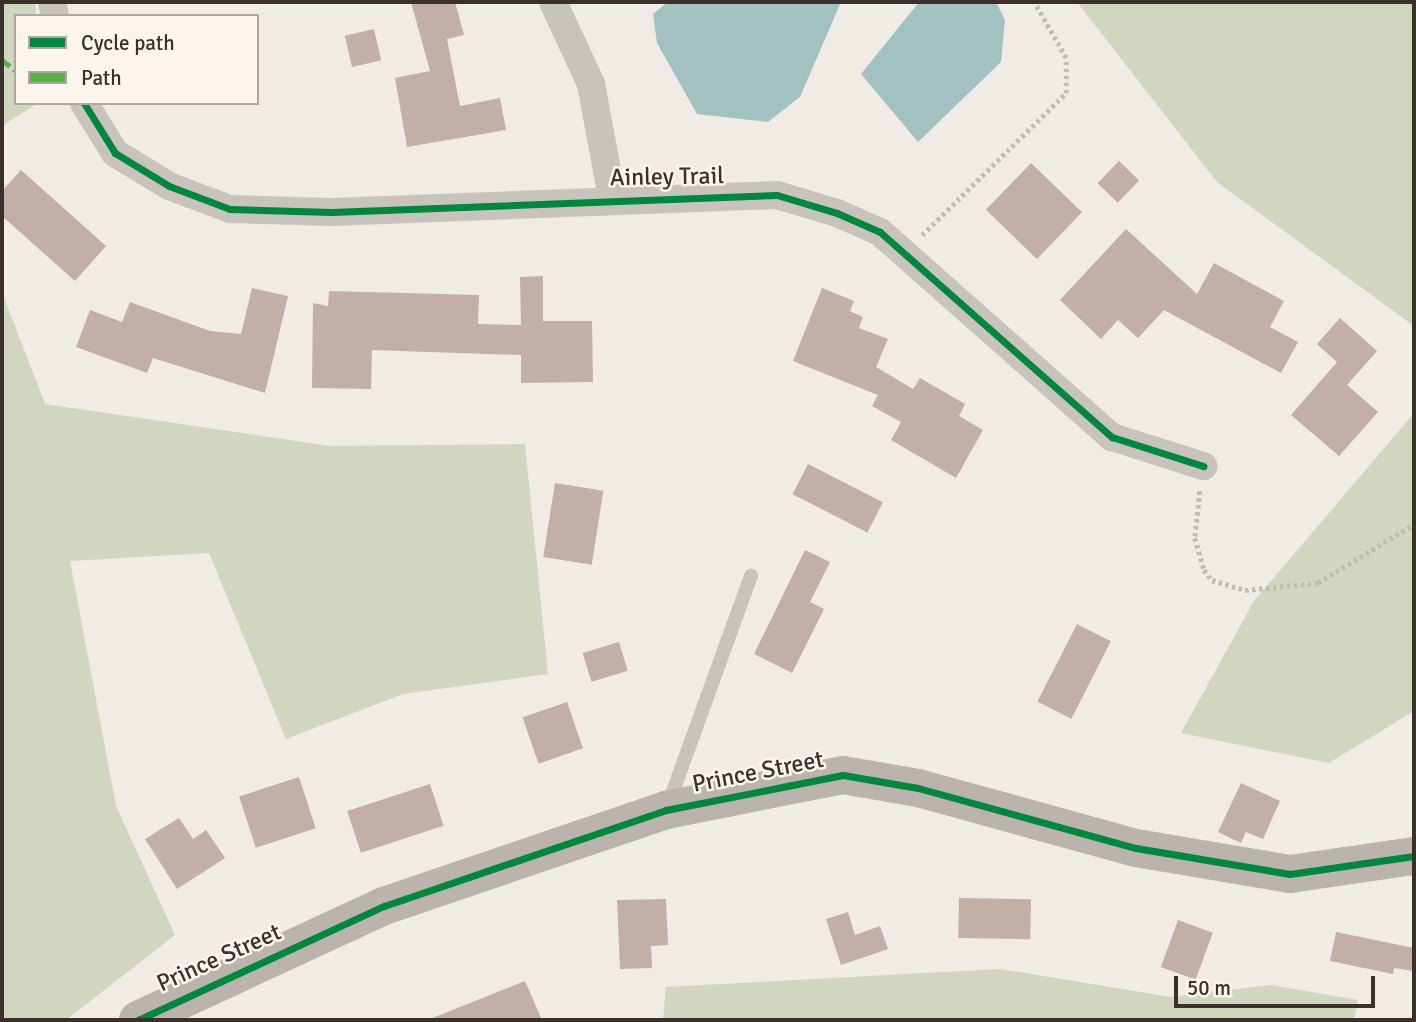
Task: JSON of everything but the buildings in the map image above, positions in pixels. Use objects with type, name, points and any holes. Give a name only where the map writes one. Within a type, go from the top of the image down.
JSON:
[{"type":"street","points":[[554,2],[591,84],[612,197]]},
{"type":"street","name":"Ainley Trail","points":[[85,105],[115,153],[169,186],[230,209],[332,212],[612,197],[778,195],[880,232],[1112,438],[1203,466]]},
{"type":"street","name":"Prince Street","points":[[138,1020],[384,906],[666,810],[843,775],[918,788],[1136,848],[1290,874],[1414,856]]},
{"type":"lane","points":[[666,810],[751,576]]},
{"type":"path","points":[[904,253],[1066,93],[1066,58],[1034,2]]},
{"type":"path","points":[[1203,466],[1195,538],[1205,570],[1212,580],[1245,590],[1318,583],[1414,524]]},
{"type":"green space","points":[[2,2],[35,2],[36,14],[14,14],[14,105],[35,105],[2,126]]},
{"type":"green space","points":[[1077,2],[1414,2],[1414,326],[1217,182]]},
{"type":"green space","points":[[2,292],[45,404],[330,446],[525,444],[548,674],[403,694],[286,739],[209,553],[70,561],[116,806],[175,935],[66,1020],[2,1020]]},
{"type":"green space","points":[[1414,413],[1414,711],[1329,763],[1181,733],[1254,601]]},
{"type":"green space","points":[[1000,969],[1171,997],[1271,985],[1358,1000],[1354,1020],[663,1020],[666,987]]},
{"type":"water","points":[[668,2],[841,2],[800,97],[768,122],[697,114],[657,43],[653,14]]},
{"type":"water","points":[[919,2],[996,2],[1005,20],[1001,62],[918,142],[861,74]]},
{"type":"marked path","points":[[2,60],[14,69]]},
{"type":"cycle path","points":[[85,105],[115,153],[169,186],[230,209],[332,212],[777,195],[837,213],[880,232],[1112,437],[1203,466]]},
{"type":"cycle path","points":[[138,1020],[384,906],[666,810],[843,775],[918,788],[1136,848],[1290,874],[1414,856]]}]
